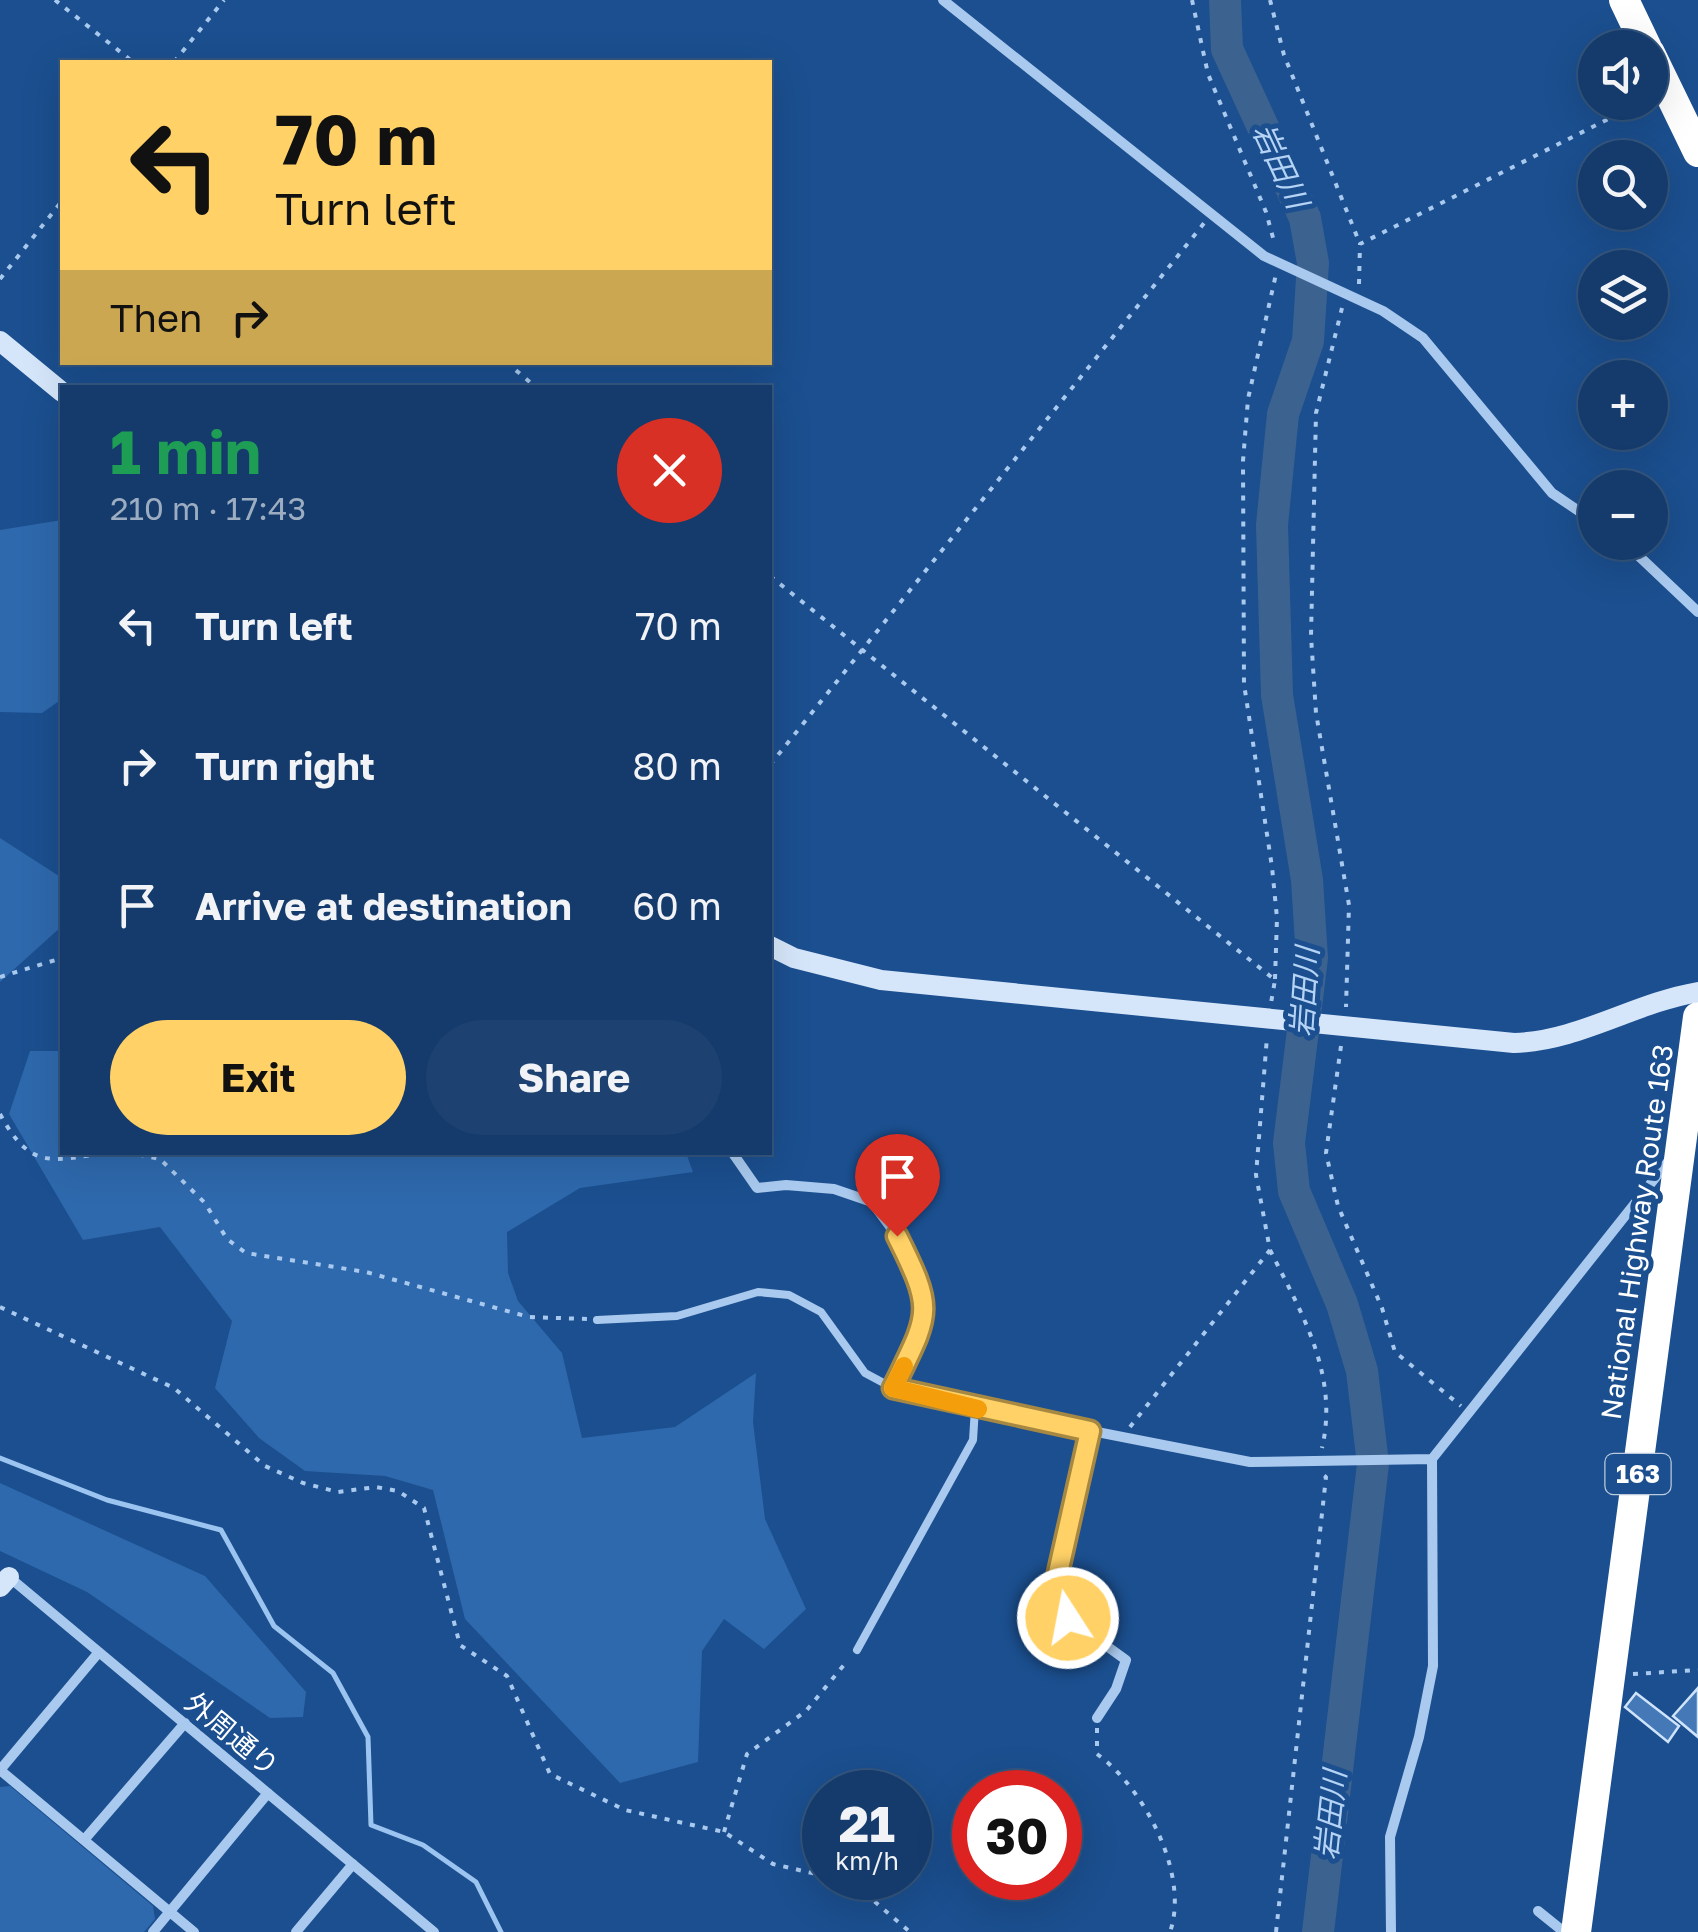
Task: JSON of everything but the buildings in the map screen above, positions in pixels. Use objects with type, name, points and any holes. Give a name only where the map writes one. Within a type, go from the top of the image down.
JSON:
[{"type":"highway","points":[[1624,0],[1639,30]]},
{"type":"highway","points":[[1668,90],[1698,152]]},
{"type":"highway","name":"National Highway Route 163","points":[[1576,1932],[1698,1017]]},
{"type":"street","points":[[943,0],[1280,264],[1346,294],[1424,338],[1552,493],[1578,511]]},
{"type":"street","points":[[0,341],[60,390]]},
{"type":"street","points":[[1645,560],[1698,612]]},
{"type":"street","points":[[772,947],[794,958],[880,980],[1347,1027],[1543,1042],[1664,998],[1698,992]]},
{"type":"street","points":[[1392,1932],[1390,1836],[1434,1666],[1432,1459],[1650,1180],[1681,1148]]},
{"type":"street","points":[[734,1155],[757,1188],[786,1184],[834,1190],[872,1202],[897,1236],[924,1289],[922,1327],[893,1388],[1250,1462],[1432,1459]]},
{"type":"street","points":[[1090,1431],[1058,1573],[1068,1618],[1126,1660],[1116,1689],[1097,1718]]},
{"type":"street","name":"外周通り","points":[[3,1579],[99,1652],[434,1932]]},
{"type":"street","points":[[99,1652],[0,1770],[194,1932]]},
{"type":"street","points":[[84,1840],[184,1723]]},
{"type":"street","points":[[152,1932],[268,1793]]},
{"type":"street","points":[[296,1932],[353,1864]]},
{"type":"street","points":[[1538,1911],[1564,1932]]},
{"type":"lane","points":[[597,1320],[678,1316],[758,1292],[789,1295],[821,1312],[865,1372],[893,1388]]},
{"type":"lane","points":[[857,1650],[972,1440],[976,1408]]},
{"type":"path","points":[[55,0],[130,60]]},
{"type":"path","points":[[176,60],[224,0]]},
{"type":"path","points":[[1192,0],[1208,74],[1266,212],[1280,264],[1248,399],[1243,461],[1244,684],[1277,918],[1256,1162],[1270,1250],[1307,1324],[1325,1378],[1323,1459]]},
{"type":"path","points":[[1270,0],[1284,55],[1360,244],[1362,266],[1346,294],[1316,414],[1311,636],[1316,713],[1349,905],[1347,1027],[1338,1058],[1327,1141],[1328,1173],[1382,1308],[1395,1352],[1467,1411]]},
{"type":"path","points":[[1360,244],[1606,120]]},
{"type":"path","points":[[0,279],[60,204]]},
{"type":"path","points":[[772,762],[1212,214]]},
{"type":"path","points":[[509,365],[533,385]]},
{"type":"path","points":[[772,578],[1274,980]]},
{"type":"path","points":[[0,977],[60,959]]},
{"type":"path","points":[[0,1114],[18,1146],[36,1156],[61,1160],[92,1155]]},
{"type":"path","points":[[143,1155],[160,1158],[205,1203],[228,1238],[246,1253],[366,1272],[530,1317],[597,1320]]},
{"type":"path","points":[[1122,1436],[1270,1250]]},
{"type":"path","points":[[0,1308],[174,1388],[265,1466],[303,1484],[338,1492],[376,1488],[398,1491],[424,1508],[460,1645],[506,1676],[550,1774],[626,1810],[724,1832],[773,1864],[802,1871]]},
{"type":"path","points":[[1276,1932],[1326,1478],[1314,1473]]},
{"type":"path","points":[[724,1832],[747,1754],[806,1711],[857,1650]]},
{"type":"path","points":[[1611,1672],[1668,1674],[1698,1670]]},
{"type":"path","points":[[1097,1718],[1097,1754],[1126,1775],[1172,1865],[1178,1907],[1170,1932]]},
{"type":"path","points":[[873,1900],[910,1932]]},
{"type":"shaded area","points":[[60,520],[60,700],[42,713],[0,712],[0,530]]},
{"type":"shaded area","points":[[0,838],[60,877],[60,928],[0,982]]},
{"type":"shaded area","points":[[30,1051],[60,1051],[60,1155],[687,1155],[693,1172],[580,1188],[507,1232],[508,1273],[518,1301],[562,1353],[582,1438],[675,1427],[756,1373],[753,1422],[765,1519],[806,1609],[764,1649],[724,1619],[702,1651],[698,1762],[620,1783],[465,1619],[433,1490],[385,1476],[305,1471],[259,1438],[215,1388],[232,1321],[160,1227],[83,1240],[9,1114]]},
{"type":"shaded area","points":[[0,1483],[205,1576],[306,1692],[303,1717],[270,1718],[87,1592],[0,1551]]},
{"type":"shaded area","points":[[10,1786],[153,1906],[155,1919],[144,1932],[0,1932],[0,1787]]},
{"type":"waterway","name":"岩田川","points":[[1225,0],[1227,49],[1305,218],[1313,263],[1308,341],[1283,414],[1272,525],[1277,695],[1307,880],[1312,958],[1289,1143],[1294,1191],[1342,1304],[1362,1371],[1373,1464],[1318,1932]]},
{"type":"waterway","points":[[0,1458],[107,1500],[221,1530],[274,1626],[333,1673],[368,1737],[371,1825],[423,1845],[476,1882],[501,1932]]},
{"type":"slow traffic","points":[[904,1366],[893,1388],[978,1409]]},
{"type":"route","points":[[897,1236],[924,1289],[922,1327],[893,1388],[1090,1431],[1058,1573],[1068,1618]]}]
